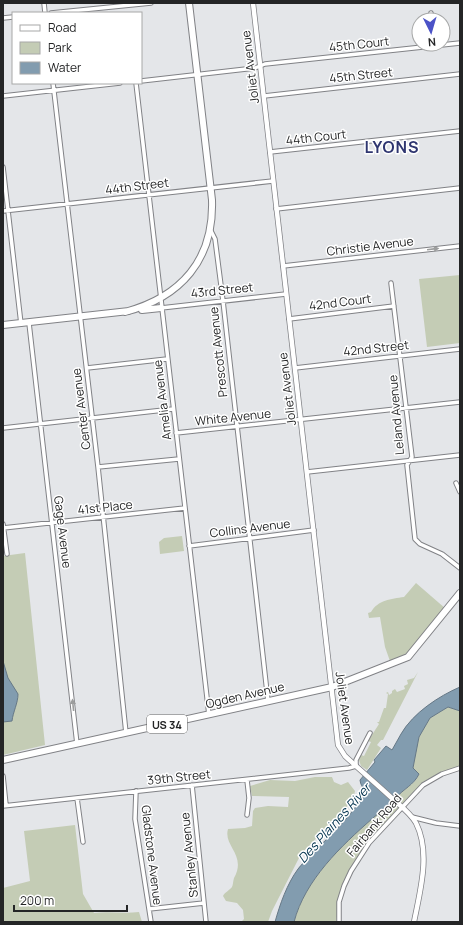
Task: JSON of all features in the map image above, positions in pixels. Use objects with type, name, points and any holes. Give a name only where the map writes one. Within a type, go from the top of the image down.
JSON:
[{"type":"main road","name":"Prescott Avenue","points":[[189,3],[210,187],[212,211],[210,229]]},
{"type":"main road","points":[[125,312],[143,307],[160,299],[183,281],[203,252],[210,229]]},
{"type":"main road","points":[[3,325],[161,308]]},
{"type":"main road","name":"Ogden Avenue","points":[[3,760],[332,687],[408,657],[460,593]]},
{"type":"street","points":[[61,12],[151,3]]},
{"type":"street","name":"Joliet Avenue","points":[[253,3],[338,746],[341,752],[412,817]]},
{"type":"street","name":"45th Court","points":[[260,66],[411,48]]},
{"type":"street","points":[[142,81],[260,66]]},
{"type":"street","name":"45th Street","points":[[264,96],[460,74]]},
{"type":"street","name":"Center Avenue","points":[[53,84],[104,517],[126,733]]},
{"type":"street","points":[[3,96],[111,84]]},
{"type":"street","name":"Amelia Avenue","points":[[136,84],[208,715]]},
{"type":"street","name":"44th Court","points":[[270,152],[460,131]]},
{"type":"street","points":[[3,167],[21,324]]},
{"type":"street","name":"44th Street","points":[[3,211],[273,181]]},
{"type":"street","points":[[276,209],[460,188]]},
{"type":"street","name":"Prescott Avenue","points":[[210,229],[215,239],[223,301],[268,701]]},
{"type":"street","name":"Christie Avenue","points":[[283,266],[460,246]]},
{"type":"street","name":"Leland Avenue","points":[[391,283],[412,457],[407,465],[415,539],[417,542],[442,554],[460,568]]},
{"type":"street","name":"43rd Street","points":[[161,308],[286,294]]},
{"type":"street","name":"42nd Court","points":[[289,318],[394,306]]},
{"type":"street","name":"Gage Avenue","points":[[29,323],[77,744]]},
{"type":"street","name":"42nd Street","points":[[295,368],[460,349]]},
{"type":"street","points":[[87,368],[167,359]]},
{"type":"street","name":"White Avenue","points":[[176,434],[460,402]]},
{"type":"street","points":[[3,428],[173,409]]},
{"type":"street","points":[[307,472],[460,455]]},
{"type":"street","points":[[98,467],[179,459]]},
{"type":"street","points":[[456,483],[460,492]]},
{"type":"street","name":"41st Place","points":[[3,528],[184,508]]},
{"type":"street","points":[[3,524],[7,554]]},
{"type":"street","name":"Collins Avenue","points":[[189,546],[314,530]]},
{"type":"street","points":[[356,766],[356,760],[370,733]]},
{"type":"street","name":"39th Street","points":[[5,806],[247,780],[356,766]]},
{"type":"street","name":"Fairbank Road","points":[[339,922],[341,895],[351,870],[369,843],[400,805],[428,781],[442,774],[460,768]]},
{"type":"street","points":[[3,776],[5,806]]},
{"type":"street","points":[[247,780],[249,798],[247,815]]},
{"type":"street","name":"Stanley Avenue","points":[[192,785],[206,922]]},
{"type":"street","name":"Gladstone Avenue","points":[[136,791],[135,819],[150,922]]},
{"type":"street","points":[[77,798],[83,842]]},
{"type":"street","points":[[412,817],[436,823],[460,826]]},
{"type":"street","points":[[412,817],[421,839],[423,860],[422,879],[414,922]]},
{"type":"street","points":[[149,909],[204,903]]},
{"type":"green space","points":[[460,275],[460,343],[427,347],[419,279]]},
{"type":"green space","points":[[182,536],[184,551],[160,554],[159,542],[164,538]]},
{"type":"green space","points":[[25,553],[45,745],[3,755],[3,556]]},
{"type":"green space","points":[[416,583],[446,609],[410,654],[391,664],[385,647],[380,617],[369,618],[368,613],[371,612],[377,605],[390,599],[404,597]]},
{"type":"green space","points":[[418,672],[383,740],[381,740],[377,745],[381,748],[367,770],[361,766],[359,760],[361,755],[364,756],[371,742],[368,741],[379,724],[377,722],[379,722],[384,708],[386,708],[388,694],[386,693],[388,692],[389,695],[395,689],[397,692],[405,689],[404,686],[408,684],[407,680],[414,678]]},
{"type":"green space","points":[[448,707],[460,711],[460,766],[442,772],[423,782],[367,843],[342,886],[336,922],[294,922],[306,892],[315,878],[337,852],[417,778],[419,774],[412,768],[419,737],[430,718]]},
{"type":"green space","points":[[315,777],[332,777],[334,782],[341,785],[348,782],[355,791],[353,800],[301,854],[272,911],[268,922],[241,922],[244,919],[243,910],[237,903],[226,901],[223,896],[232,887],[238,863],[227,835],[228,829],[252,826],[253,811],[255,808],[268,806],[288,807],[289,797],[252,796],[250,786],[270,780],[295,781]]},
{"type":"green space","points":[[75,825],[83,894],[94,913],[139,912],[142,922],[3,922],[3,888],[30,881],[24,831]]},
{"type":"water","points":[[3,661],[8,678],[18,694],[12,721],[3,722]]},
{"type":"water","points":[[460,687],[460,711],[448,707],[430,718],[419,737],[413,768],[419,774],[417,778],[337,852],[315,878],[306,892],[294,922],[275,922],[290,881],[304,862],[335,831],[354,809],[363,790],[360,780],[375,762],[374,760],[386,746],[392,750],[406,726],[419,712],[435,700]]},
{"type":"district","name":"LYONS","points":[[392,147]]},
{"type":"water label","name":"Des Plaines River","points":[[334,823]]}]
